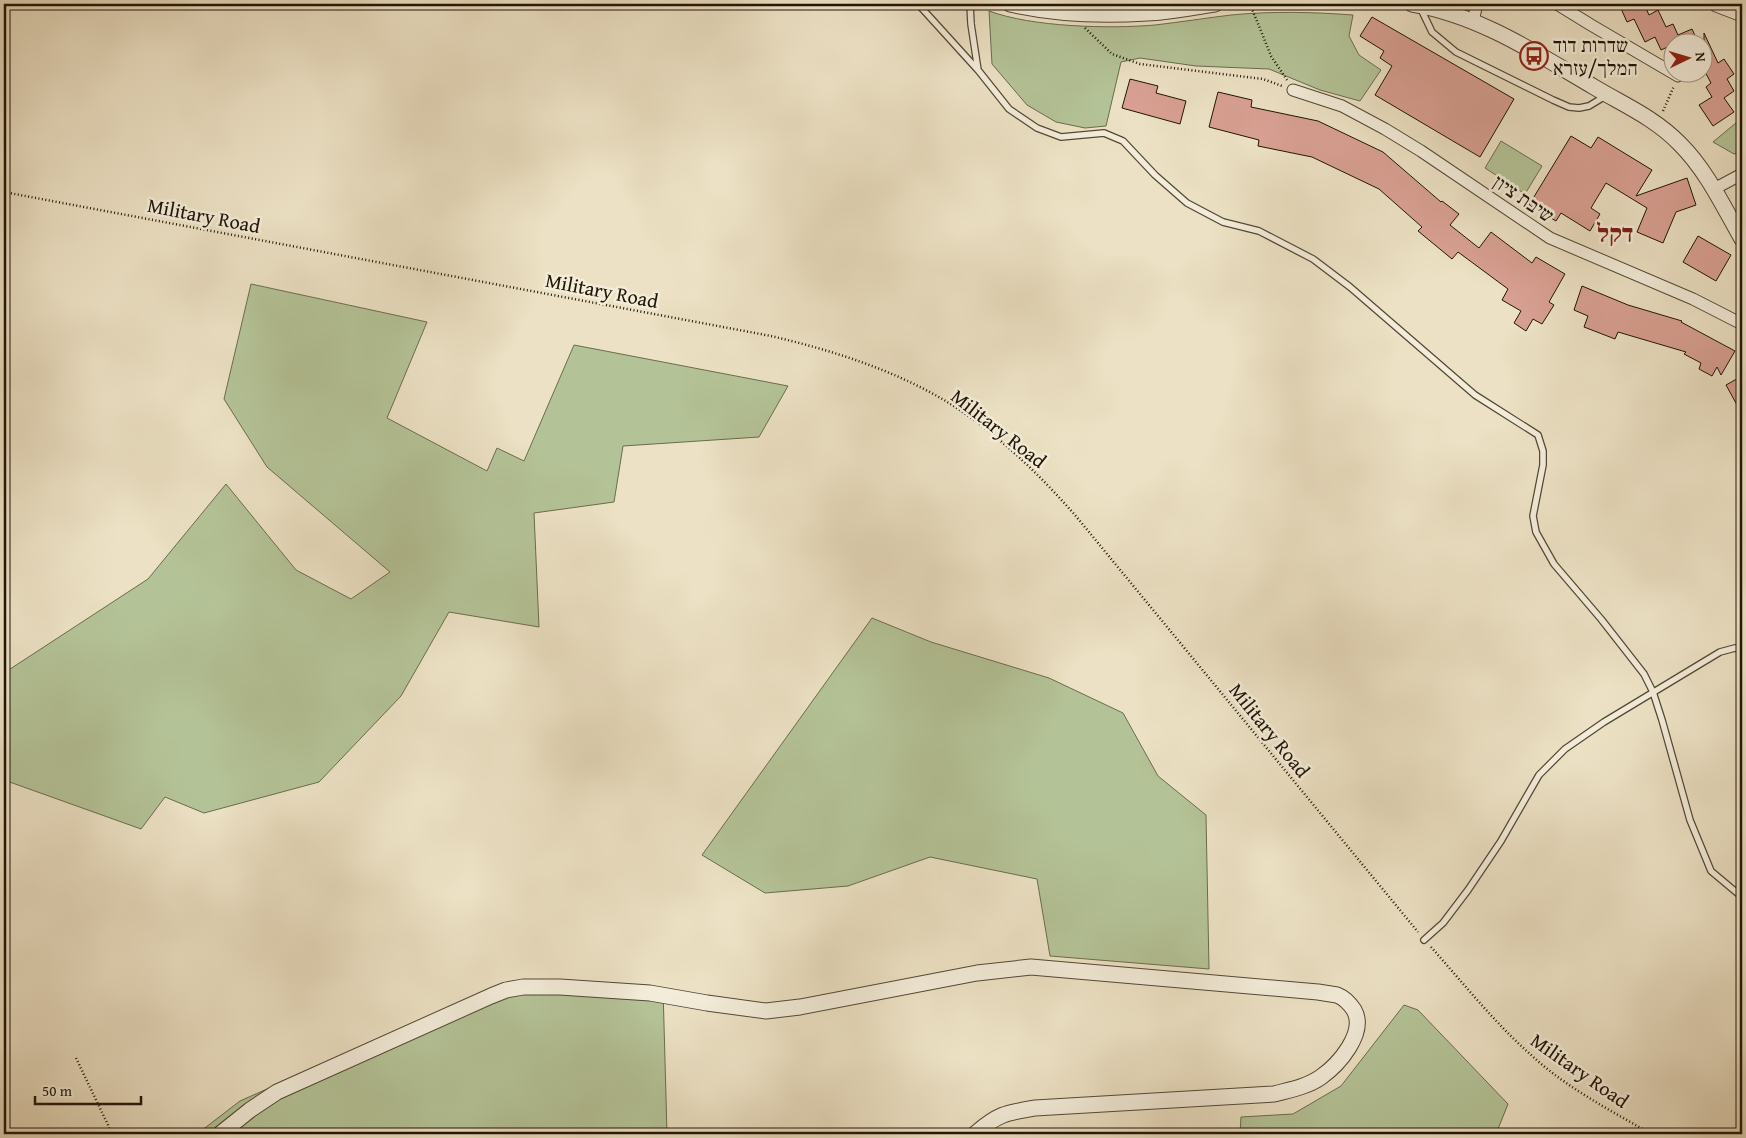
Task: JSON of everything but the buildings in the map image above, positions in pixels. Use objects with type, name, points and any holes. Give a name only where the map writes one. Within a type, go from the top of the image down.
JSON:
[{"type":"street","points":[[1010,4],[1053,12],[1148,14],[1215,4]]},
{"type":"street","points":[[1130,4],[1148,14]]},
{"type":"street","points":[[1415,4],[1473,21],[1508,37],[1657,124],[1689,153],[1714,189],[1742,239]]},
{"type":"street","points":[[1473,21],[1477,4]]},
{"type":"street","points":[[1557,4],[1664,68]]},
{"type":"street","points":[[1716,6],[1742,16]]},
{"type":"street","name":"שיבת ציון","points":[[1293,90],[1342,106],[1385,129],[1421,150],[1550,238],[1693,300],[1742,324]]},
{"type":"street","points":[[1714,189],[1742,174]]},
{"type":"street","points":[[220,1134],[250,1110],[277,1092],[491,996],[506,990],[524,987],[560,987],[650,993],[707,1003],[766,1010],[800,1007],[977,974],[1031,967],[1318,992],[1338,996],[1350,1003],[1356,1013],[1357,1027],[1353,1042],[1341,1058],[1320,1078],[1297,1088],[1274,1094],[1035,1108],[1006,1113],[990,1121],[975,1134]]},
{"type":"lane","points":[[918,4],[978,70],[1009,109],[1037,128],[1061,137],[1104,133],[1122,141],[1155,175],[1188,203],[1223,222],[1259,231],[1313,258],[1350,287],[1475,395],[1538,435],[1543,451],[1543,465],[1533,516],[1536,532],[1554,564],[1601,619],[1644,674],[1653,692],[1690,820],[1710,871],[1742,897]]},
{"type":"lane","points":[[970,4],[978,70]]},
{"type":"lane","points":[[1415,4],[1432,32],[1456,52],[1553,100],[1569,107],[1579,108],[1589,106],[1608,95]]},
{"type":"lane","points":[[1424,940],[1443,923],[1468,890],[1502,840],[1539,775],[1565,749],[1604,722],[1720,652],[1735,648],[1742,650]]},
{"type":"path","points":[[1250,4],[1271,56],[1293,90]]},
{"type":"path","points":[[1072,13],[1090,34],[1112,54],[1140,64],[1263,78],[1293,90]]},
{"type":"path","points":[[1657,124],[1675,82]]},
{"type":"path","name":"Military Road","points":[[4,192],[771,336],[813,346],[870,365],[909,382],[945,401],[1016,454],[1075,515],[1424,940],[1502,1028],[1531,1055],[1596,1102],[1651,1134]]},
{"type":"path","points":[[76,1058],[109,1127],[110,1134]]},
{"type":"green space","points":[[989,11],[1027,21],[1094,27],[1155,25],[1262,13],[1353,15],[1349,36],[1359,55],[1381,70],[1360,101],[1320,90],[1269,69],[1196,66],[1140,58],[1121,62],[1106,126],[1085,128],[1056,122],[1027,105],[992,64]]},
{"type":"green space","points":[[1742,118],[1742,152],[1734,154],[1713,142]]},
{"type":"green space","points":[[1501,141],[1542,166],[1525,194],[1485,168]]},
{"type":"green space","points":[[251,284],[427,322],[387,418],[487,471],[497,448],[524,461],[574,345],[788,386],[759,437],[623,446],[614,502],[534,513],[539,627],[449,612],[401,696],[319,782],[204,813],[165,797],[141,829],[4,780],[4,673],[148,579],[226,484],[296,570],[351,599],[390,572],[267,467],[224,399]]},
{"type":"green space","points":[[872,618],[931,642],[1049,678],[1123,713],[1158,776],[1206,815],[1209,969],[1050,956],[1037,879],[930,857],[848,886],[765,893],[702,855]]},
{"type":"green space","points":[[508,982],[663,988],[667,1134],[197,1134],[240,1101]]},
{"type":"green space","points":[[1404,1005],[1418,1010],[1508,1104],[1496,1134],[1240,1134],[1241,1117],[1293,1114],[1341,1086]]},
{"type":"place","name":"שדרות דוד המלך/עזרא","points":[[1534,56]]},
{"type":"district","name":"דקל","points":[[1615,233]]}]
